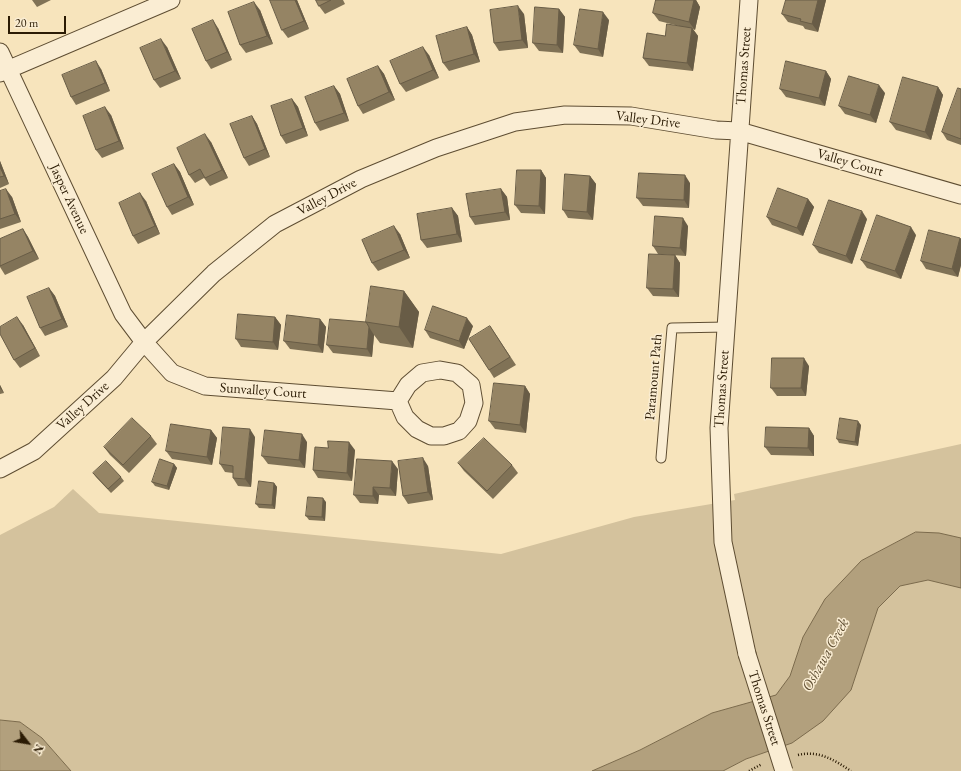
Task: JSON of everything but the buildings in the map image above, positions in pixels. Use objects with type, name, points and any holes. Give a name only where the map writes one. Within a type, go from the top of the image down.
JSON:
[{"type":"street","points":[[4,72],[171,0]]},
{"type":"street","name":"Thomas Street","points":[[749,0],[719,428],[723,542],[746,654],[784,771]]},
{"type":"street","name":"Jasper Avenue","points":[[0,52],[4,72],[123,314],[144,342]]},
{"type":"street","name":"Valley Drive","points":[[0,469],[34,451],[114,378],[144,342],[214,273],[275,224],[361,179],[436,148],[515,122],[565,115],[631,116],[716,130],[739,131]]},
{"type":"street","name":"Valley Court","points":[[739,131],[961,195]]},
{"type":"street","name":"Sunvalley Court","points":[[144,342],[172,373],[205,386],[398,401]]},
{"type":"street","points":[[440,370],[457,373],[470,385],[474,403],[468,421],[459,431],[444,436],[431,436],[417,429],[405,417],[398,401],[408,385],[422,373],[440,370]]},
{"type":"lane","name":"Paramount Path","points":[[661,458],[672,328],[727,327]]},
{"type":"path","points":[[803,754],[817,753],[832,759],[851,771]]},
{"type":"shaded area","points":[[961,444],[961,771],[723,771],[746,759],[792,743],[776,696],[712,713],[640,750],[592,771],[71,771],[42,738],[20,722],[0,720],[0,535],[54,507],[73,489],[99,513],[501,554],[634,517],[735,500],[734,494]]},
{"type":"water","name":"Oshawa Creek","points":[[916,532],[939,533],[961,538],[961,588],[928,580],[900,586],[878,608],[851,690],[823,721],[792,743],[746,759],[723,771],[592,771],[640,750],[712,713],[776,695],[790,676],[803,637],[825,599],[861,561]]},
{"type":"water","points":[[0,720],[20,722],[42,738],[71,771],[0,771]]}]
